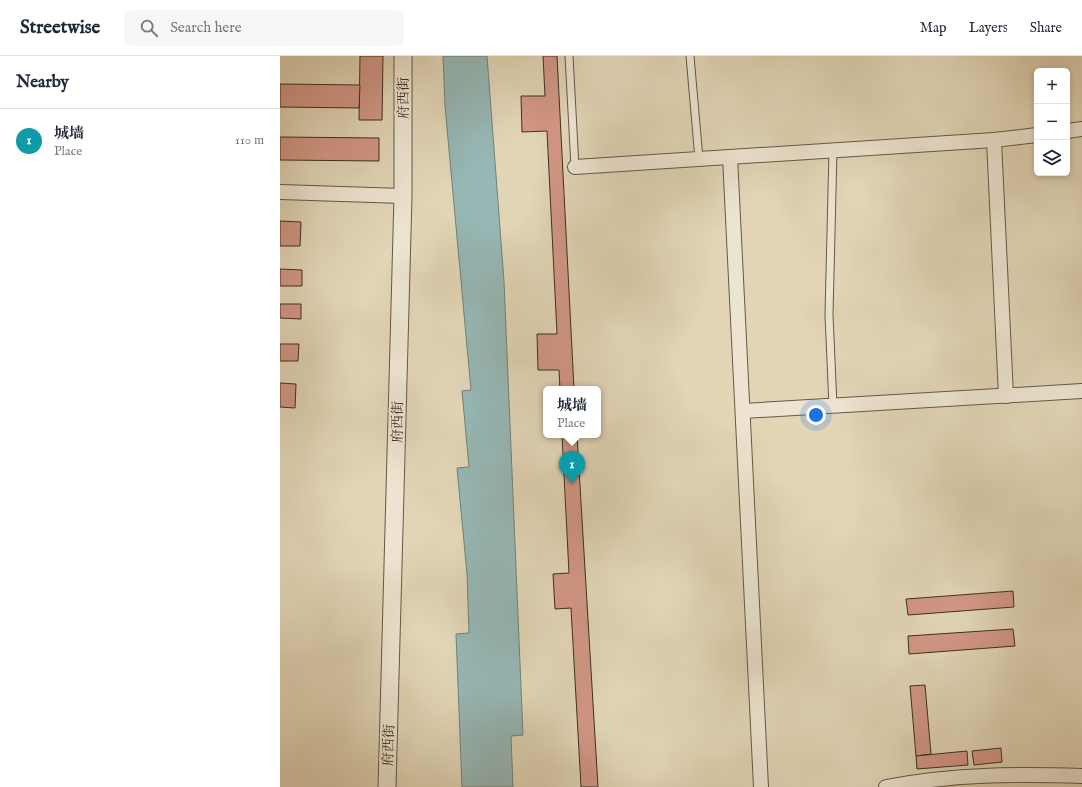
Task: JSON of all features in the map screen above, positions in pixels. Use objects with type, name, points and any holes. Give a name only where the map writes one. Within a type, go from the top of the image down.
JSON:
[{"type":"street","name":"府西街","points":[[387,787],[403,196],[403,56]]},
{"type":"street","points":[[1070,131],[1082,129]]},
{"type":"street","points":[[575,167],[994,140],[1034,135]]},
{"type":"street","points":[[994,140],[1006,396]]},
{"type":"street","points":[[730,157],[761,787]]},
{"type":"street","points":[[280,192],[403,196]]},
{"type":"street","points":[[743,411],[1082,391]]},
{"type":"street","points":[[886,787],[966,776],[1005,774],[1082,776]]},
{"type":"lane","points":[[569,56],[575,167]]},
{"type":"lane","points":[[690,56],[699,159]]},
{"type":"lane","points":[[833,150],[829,316],[833,406]]},
{"type":"water","points":[[443,56],[487,56],[504,281],[523,735],[511,736],[513,787],[462,787],[456,634],[469,633],[467,574],[457,468],[469,467],[462,391],[471,390],[445,106]]},
{"type":"building","points":[[360,56],[383,56],[382,120],[359,120]]},
{"type":"building","points":[[543,56],[557,56],[574,386],[560,386],[559,370],[538,370],[537,334],[557,334],[547,131],[522,132],[521,96],[545,96]]},
{"type":"building","points":[[280,84],[360,85],[359,108],[280,107]]},
{"type":"building","points":[[280,137],[379,138],[379,161],[280,160]]},
{"type":"building","points":[[280,221],[301,222],[300,246],[280,246]]},
{"type":"building","points":[[280,269],[302,270],[302,286],[280,286]]},
{"type":"building","points":[[280,304],[301,304],[301,319],[280,318]]},
{"type":"building","points":[[280,344],[299,344],[298,361],[280,361]]},
{"type":"building","points":[[280,383],[296,384],[295,408],[280,407]]},
{"type":"building","points":[[562,438],[577,438],[598,787],[581,787],[571,608],[555,609],[553,574],[569,573]]},
{"type":"building","points":[[1013,591],[1014,607],[908,615],[906,599]]},
{"type":"building","points":[[1013,629],[1015,646],[909,654],[908,636]]},
{"type":"building","points":[[925,685],[931,754],[916,756],[910,686]]},
{"type":"building","points":[[1001,748],[1002,762],[974,765],[972,751]]},
{"type":"building","points":[[967,751],[968,765],[917,769],[916,756]]},
{"type":"place","name":"城墙","points":[[572,484]]}]
